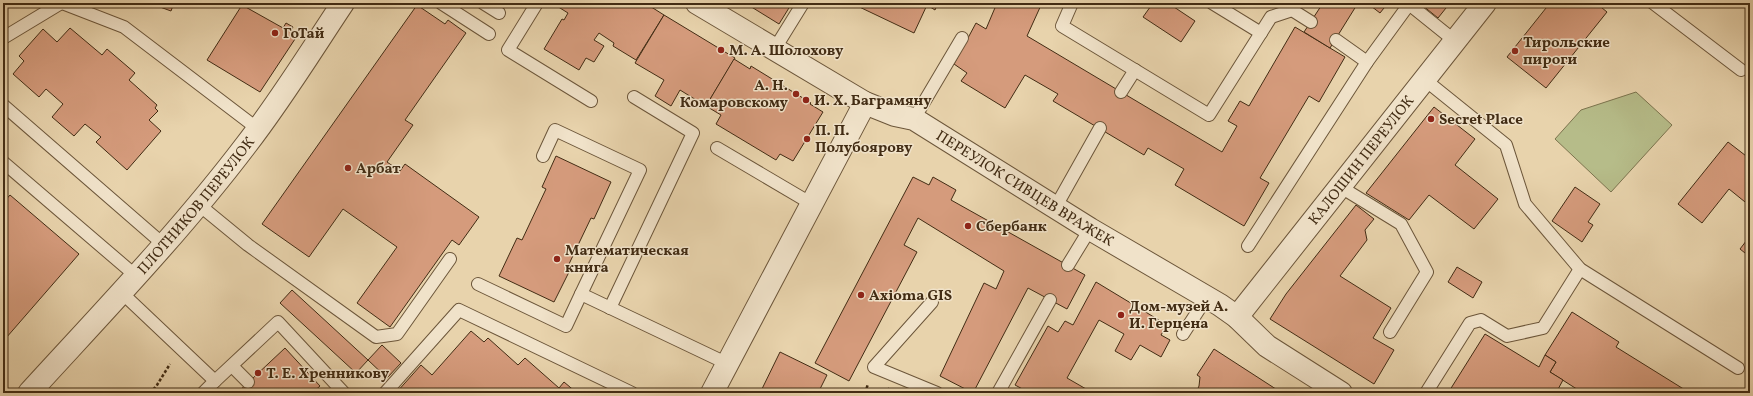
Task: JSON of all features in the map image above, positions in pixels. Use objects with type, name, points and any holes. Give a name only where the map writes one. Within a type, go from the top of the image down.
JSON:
[{"type":"street","name":"ПЛОТНИКОВ ПЕРЕУЛОК","points":[[29,393],[136,276],[198,204],[258,128],[343,3]]},
{"type":"street","name":"ПЕРЕУЛОК СИВЦЕВ ВРАЖЕК","points":[[697,3],[865,103],[914,120],[1055,208],[1207,297],[1237,317],[1267,346],[1330,390]]},
{"type":"street","name":"КАЛОШИН ПЕРЕУЛОК","points":[[1237,317],[1485,3]]},
{"type":"street","points":[[712,393],[726,363],[865,103]]},
{"type":"lane","points":[[3,38],[61,3],[124,27],[258,128]]},
{"type":"lane","points":[[441,3],[489,34]]},
{"type":"lane","points":[[483,3],[499,13]]},
{"type":"lane","points":[[536,3],[508,50],[591,101]]},
{"type":"lane","points":[[774,50],[803,3]]},
{"type":"lane","points":[[1072,3],[1062,26],[1209,115],[1271,17],[1292,10],[1311,22]]},
{"type":"lane","points":[[1212,3],[1261,33]]},
{"type":"lane","points":[[1248,246],[1367,62],[1409,3],[1455,41]]},
{"type":"lane","points":[[1653,3],[1741,70]]},
{"type":"lane","points":[[914,120],[962,38]]},
{"type":"lane","points":[[1336,40],[1367,62]]},
{"type":"lane","points":[[1122,92],[1135,70]]},
{"type":"lane","points":[[1424,80],[1506,146],[1525,204],[1580,269],[1738,368]]},
{"type":"lane","points":[[610,308],[693,133],[634,98]]},
{"type":"lane","points":[[3,105],[163,244]]},
{"type":"lane","points":[[1055,208],[1100,128]]},
{"type":"lane","points":[[478,284],[566,326],[640,170],[555,130],[543,156]]},
{"type":"lane","points":[[717,148],[812,204]]},
{"type":"lane","points":[[3,162],[136,276]]},
{"type":"lane","points":[[1339,186],[1400,224],[1427,272],[1390,332]]},
{"type":"lane","points":[[198,204],[248,245],[376,337],[397,334],[450,259]]},
{"type":"lane","points":[[1068,265],[1090,229]]},
{"type":"lane","points":[[1426,393],[1470,323],[1481,320],[1507,336],[1544,328],[1580,269]]},
{"type":"lane","points":[[121,292],[215,381]]},
{"type":"lane","points":[[581,294],[726,363]]},
{"type":"lane","points":[[1183,334],[1207,297]]},
{"type":"lane","points":[[998,393],[1050,300]]},
{"type":"lane","points":[[932,302],[874,367],[937,393]]},
{"type":"lane","points":[[385,393],[459,310],[632,393]]},
{"type":"lane","points":[[203,393],[278,322],[344,393]]},
{"type":"lane","points":[[232,366],[248,382]]},
{"type":"path","points":[[150,393],[157,385],[180,348]]},
{"type":"green space","points":[[1636,92],[1672,125],[1611,192],[1555,139],[1581,110]]},
{"type":"building","points":[[149,3],[174,3],[171,11]]},
{"type":"building","points":[[552,3],[645,3],[664,15],[636,60],[613,46],[614,43],[599,33],[594,40],[604,46],[594,62],[586,58],[579,70],[544,49],[562,19],[564,20],[568,13]]},
{"type":"building","points":[[745,3],[792,3],[779,24]]},
{"type":"building","points":[[851,3],[938,3],[935,10],[927,5],[914,33]]},
{"type":"building","points":[[997,3],[1042,3],[1027,36],[1222,152],[1237,126],[1228,121],[1240,101],[1249,106],[1295,27],[1345,57],[1319,102],[1309,96],[1260,178],[1269,183],[1244,226],[1175,185],[1184,169],[1148,148],[1144,155],[1053,101],[1058,94],[1025,75],[1005,108],[961,81],[967,73],[954,64],[976,23],[986,29]]},
{"type":"building","points":[[1153,3],[1168,3],[1195,21],[1181,42],[1143,17]]},
{"type":"building","points":[[1323,3],[1358,3],[1330,48],[1304,32]]},
{"type":"building","points":[[1367,3],[1388,3],[1380,13]]},
{"type":"building","points":[[1423,3],[1450,3],[1438,18],[1422,5]]},
{"type":"building","points":[[1550,3],[1596,3],[1607,12],[1546,88],[1507,57]]},
{"type":"building","points":[[242,5],[283,28],[286,23],[293,27],[290,32],[297,36],[260,92],[207,60]]},
{"type":"building","name":"Арбат","points":[[417,5],[445,24],[448,20],[466,33],[405,120],[413,125],[387,162],[400,171],[405,164],[479,217],[459,245],[452,240],[390,327],[357,303],[397,247],[343,209],[309,257],[262,224]]},
{"type":"building","points":[[664,15],[735,58],[706,106],[680,90],[671,106],[655,96],[664,80],[635,63]]},
{"type":"building","points":[[70,28],[102,55],[107,49],[135,73],[129,80],[157,105],[155,108],[158,111],[149,120],[161,131],[127,170],[96,142],[101,137],[85,124],[74,136],[52,117],[63,104],[46,89],[39,97],[13,74],[24,61],[19,56],[43,29],[57,42]]},
{"type":"building","points":[[734,59],[750,69],[751,66],[823,112],[793,161],[780,154],[776,160],[716,124],[721,115],[706,106]]},
{"type":"building","points":[[1434,107],[1475,139],[1455,165],[1498,199],[1474,229],[1429,195],[1409,220],[1366,193]]},
{"type":"building","points":[[1728,142],[1750,159],[1750,206],[1729,189],[1702,223],[1678,204]]},
{"type":"building","points":[[556,156],[611,182],[594,219],[591,218],[569,264],[572,266],[554,302],[499,276],[517,238],[522,240],[546,189],[542,187]]},
{"type":"building","points":[[913,177],[929,185],[933,177],[956,190],[951,200],[1085,275],[1067,309],[1028,288],[973,393],[940,376],[984,283],[996,289],[1004,271],[918,218],[904,245],[917,252],[849,381],[815,363]]},
{"type":"building","points":[[1575,187],[1600,204],[1588,222],[1593,225],[1582,242],[1552,221]]},
{"type":"building","points":[[10,195],[79,254],[6,338],[3,335],[3,203]]},
{"type":"building","points":[[1356,205],[1374,219],[1365,230],[1367,240],[1340,276],[1391,308],[1373,338],[1394,350],[1374,384],[1270,319],[1286,294]]},
{"type":"building","points":[[1750,236],[1750,257],[1740,249]]},
{"type":"building","points":[[1457,267],[1482,282],[1473,298],[1448,282]]},
{"type":"building","points":[[1096,282],[1167,325],[1161,335],[1170,340],[1161,357],[1140,345],[1131,360],[1115,351],[1124,334],[1099,320],[1067,378],[1093,393],[1030,393],[1015,385],[1048,326],[1058,332],[1065,321],[1073,325]]},
{"type":"building","points":[[292,290],[368,360],[356,373],[280,303]]},
{"type":"building","points":[[1572,312],[1619,342],[1616,347],[1690,393],[1583,393],[1550,372],[1556,362],[1545,355]]},
{"type":"building","points":[[471,331],[484,342],[488,338],[518,365],[525,358],[559,388],[564,382],[577,393],[396,393],[421,365],[432,375]]},
{"type":"building","points":[[1485,334],[1539,367],[1545,355],[1556,362],[1550,372],[1563,380],[1556,393],[1448,393]]},
{"type":"building","points":[[382,345],[401,363],[387,378],[368,360]]},
{"type":"building","points":[[285,348],[320,386],[312,393],[237,393]]},
{"type":"building","points":[[1214,349],[1282,393],[1196,393],[1199,386],[1200,377],[1197,375]]},
{"type":"building","points":[[780,352],[827,375],[818,393],[760,393]]},
{"type":"building","points":[[888,388],[900,393],[886,393]]},
{"type":"place","name":"ГоТай","points":[[275,33]]},
{"type":"place","name":"М. А. Шолохову","points":[[721,50]]},
{"type":"place","name":"Тирольские пироги","points":[[1515,51]]},
{"type":"place","name":"А. Н. Комаровскому","points":[[796,94]]},
{"type":"place","name":"И. Х. Баграмяну","points":[[806,100]]},
{"type":"place","name":"Secret Place","points":[[1431,119]]},
{"type":"place","name":"П. П. Полубоярову","points":[[807,139]]},
{"type":"place","name":"Арбат","points":[[348,168]]},
{"type":"place","name":"Сбербанк","points":[[968,226]]},
{"type":"place","name":"Математическая книга","points":[[557,259]]},
{"type":"place","name":"Axioma GIS","points":[[861,295]]},
{"type":"place","name":"Дом-музей А. И. Герцена","points":[[1121,315]]},
{"type":"place","name":"Т. Е. Хренникову","points":[[258,373]]}]
